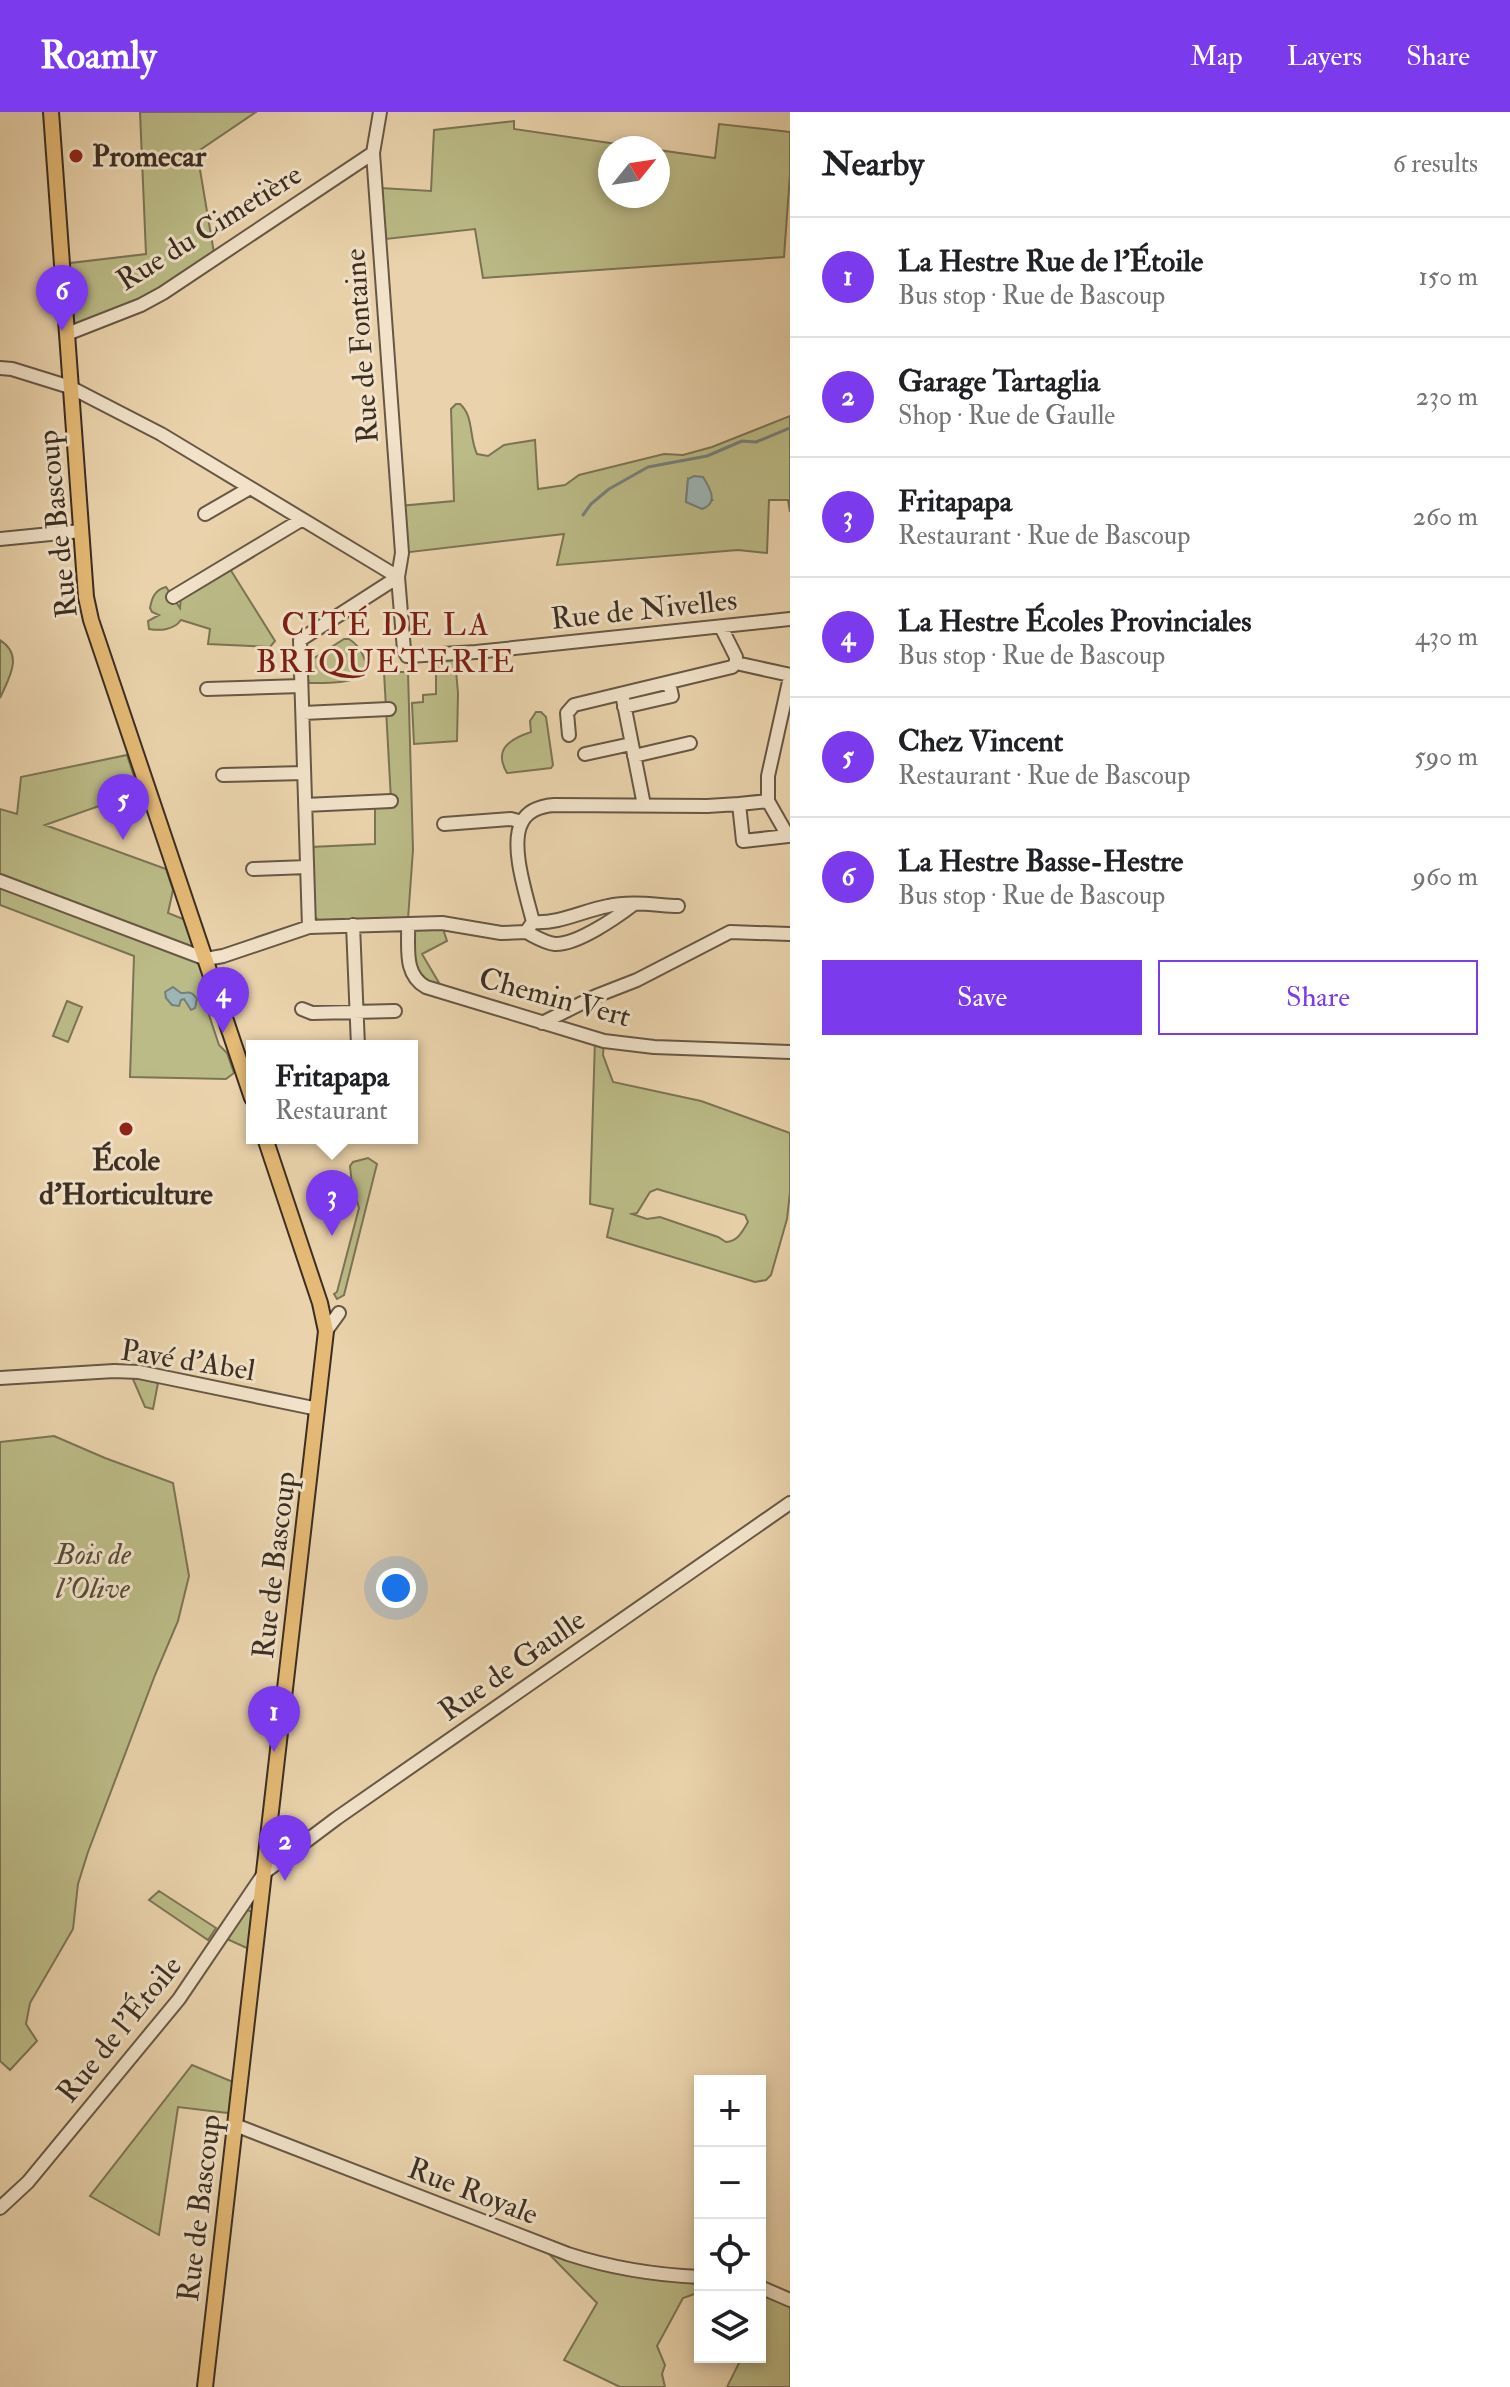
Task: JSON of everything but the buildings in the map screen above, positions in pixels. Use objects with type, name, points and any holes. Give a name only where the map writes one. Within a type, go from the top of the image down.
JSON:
[{"type":"main road","name":"Rue de Bascoup","points":[[51,112],[86,597],[91,620],[246,1080]]},
{"type":"main road","name":"Rue de Bascoup","points":[[205,2387],[326,1331],[267,1144]]},
{"type":"street","name":"Rue de Fontaine","points":[[380,112],[373,153],[402,553],[398,577]]},
{"type":"street","name":"Rue du Cimetière","points":[[67,334],[163,293],[373,153]]},
{"type":"street","points":[[0,368],[70,387],[161,434],[398,577],[300,640],[309,927]]},
{"type":"street","points":[[205,514],[250,488]]},
{"type":"street","points":[[173,597],[301,520]]},
{"type":"street","points":[[0,539],[81,531]]},
{"type":"street","name":"Rue de Nivelles","points":[[398,577],[407,656],[476,652],[790,619]]},
{"type":"street","points":[[721,627],[736,663]]},
{"type":"street","points":[[736,663],[790,676],[784,732],[768,776],[768,801],[789,836],[743,841],[739,804]]},
{"type":"street","points":[[569,735],[566,716],[570,708],[672,696],[669,683],[728,669],[736,663]]},
{"type":"street","points":[[207,689],[301,686]]},
{"type":"street","points":[[623,701],[644,805]]},
{"type":"street","points":[[303,713],[389,709]]},
{"type":"street","points":[[585,754],[690,743]]},
{"type":"street","points":[[223,775],[304,773]]},
{"type":"street","points":[[305,805],[391,801]]},
{"type":"street","points":[[634,904],[617,917],[574,940],[560,944],[546,942],[529,927],[517,844],[522,822],[535,810],[554,805],[707,806],[768,801]]},
{"type":"street","points":[[444,824],[511,819],[522,822]]},
{"type":"street","points":[[253,869],[307,867]]},
{"type":"street","points":[[0,881],[206,959],[309,927],[442,923],[501,933],[605,906],[678,906]]},
{"type":"street","name":"Chemin Vert","points":[[408,924],[409,967],[418,982],[426,987],[604,1041],[640,1047],[790,1052]]},
{"type":"street","points":[[353,925],[358,1040]]},
{"type":"street","points":[[542,1023],[730,932],[790,934]]},
{"type":"street","points":[[302,1009],[312,1013],[395,1011]]},
{"type":"street","points":[[326,1331],[339,1313]]},
{"type":"street","name":"Pavé d'Abel","points":[[0,1378],[139,1372],[318,1409]]},
{"type":"street","name":"Rue de Gaulle","points":[[265,1872],[337,1818],[790,1503]]},
{"type":"street","name":"Rue de l'Étoile","points":[[0,2208],[28,2182],[165,2017],[199,1972],[265,1872]]},
{"type":"street","name":"Rue Royale","points":[[235,2125],[580,2258],[649,2273],[694,2277]]},
{"type":"street","points":[[766,2290],[790,2300]]},
{"type":"green space","points":[[140,112],[256,112],[197,152],[215,259],[163,293],[67,334],[62,264],[146,254]]},
{"type":"green space","points":[[514,121],[514,129],[598,141],[598,208],[670,208],[670,152],[715,158],[719,124],[790,132],[784,257],[483,278],[475,229],[386,239],[381,188],[431,191],[434,130]]},
{"type":"green space","points":[[460,404],[464,409],[477,454],[488,456],[504,445],[535,440],[538,489],[565,485],[579,475],[664,454],[683,455],[712,447],[790,416],[790,512],[788,500],[769,500],[767,553],[738,550],[557,565],[564,534],[402,553],[399,506],[454,501],[451,409]],"holes":[[[688,479],[712,500],[686,502]]]},
{"type":"green space","points":[[230,569],[275,641],[270,647],[208,644],[210,629],[181,620],[166,629],[149,629],[148,621],[159,615],[150,608],[159,590],[166,587],[180,608],[181,597]]},
{"type":"green space","points":[[344,639],[349,639],[359,649],[366,672],[348,681],[309,683],[306,671],[308,662]]},
{"type":"green space","points":[[0,640],[7,646],[13,660],[0,698]]},
{"type":"green space","points":[[455,659],[457,741],[414,744],[412,703],[423,702],[423,695],[436,694],[436,662]]},
{"type":"green space","points":[[384,672],[408,672],[413,850],[408,919],[319,921],[313,915],[311,847],[375,844],[375,801],[391,800]]},
{"type":"green space","points":[[536,712],[546,717],[553,765],[551,768],[507,773],[503,765],[503,751],[510,742],[531,732],[530,721]]},
{"type":"green space","points":[[127,755],[139,792],[45,825],[166,869],[173,890],[168,913],[193,923],[211,975],[202,979],[208,1000],[206,1006],[219,1045],[227,1053],[234,1073],[226,1079],[130,1077],[134,956],[0,905],[0,809],[17,814],[21,777]]},
{"type":"green space","points":[[443,929],[447,941],[422,954],[442,988],[424,982],[416,973],[413,932]]},
{"type":"green space","points":[[67,1001],[82,1007],[68,1042],[53,1036]]},
{"type":"green space","points":[[595,1039],[604,1041],[603,1055],[613,1082],[701,1101],[790,1133],[787,1219],[771,1275],[766,1280],[755,1282],[607,1237],[613,1209],[590,1204]],"holes":[[[657,1189],[745,1215],[748,1222],[742,1232],[734,1240],[726,1242],[660,1217],[647,1219],[632,1214],[637,1213],[650,1192]]]},
{"type":"green space","points":[[368,1158],[377,1164],[344,1295],[337,1299],[334,1294],[359,1208],[350,1166],[353,1162]]},
{"type":"green space","points":[[132,1377],[158,1383],[153,1409],[145,1407]]},
{"type":"green space","name":"Bois de l'Olive","points":[[54,1436],[173,1483],[189,1576],[178,1621],[88,1852],[78,1884],[73,1929],[30,2003],[26,2024],[37,2041],[10,2070],[0,2061],[0,1442]]},
{"type":"green space","points":[[159,1891],[216,1928],[208,1940],[149,1900]]},
{"type":"green space","points":[[247,1910],[253,1912],[249,1949],[227,1939]]},
{"type":"green space","points":[[192,2065],[233,2082],[237,2114],[178,2107],[159,2235],[90,2196]]},
{"type":"green space","points":[[549,2248],[694,2276],[694,2294],[683,2298],[657,2346],[665,2365],[662,2374],[665,2387],[620,2387],[564,2360],[597,2303],[549,2254]]},
{"type":"green space","points":[[766,2290],[790,2300],[790,2387],[727,2387],[739,2363],[766,2363]]},
{"type":"water","points":[[703,477],[712,495],[710,503],[702,509],[686,502],[688,479]]},
{"type":"water","points":[[173,987],[181,993],[193,994],[197,999],[195,1008],[191,1010],[184,999],[179,1006],[172,1005],[165,992]]},
{"type":"waterway","points":[[583,515],[609,489],[648,467],[707,456],[742,441],[756,442],[790,428]]},
{"type":"place","name":"Promecar","points":[[76,156]]},
{"type":"place","name":"La Hestre Basse-Hestre","points":[[62,331]]},
{"type":"place","name":"Chez Vincent","points":[[123,840]]},
{"type":"place","name":"La Hestre Écoles Provinciales","points":[[223,1033]]},
{"type":"place","name":"École d'Horticulture","points":[[126,1129]]},
{"type":"place","name":"Fritapapa","points":[[332,1236]]},
{"type":"place","name":"La Hestre Rue de l'Étoile","points":[[274,1752]]},
{"type":"place","name":"Garage Tartaglia","points":[[285,1881]]},
{"type":"district","name":"CITÉ DE LA BRIQUETERIE","points":[[386,642]]}]
